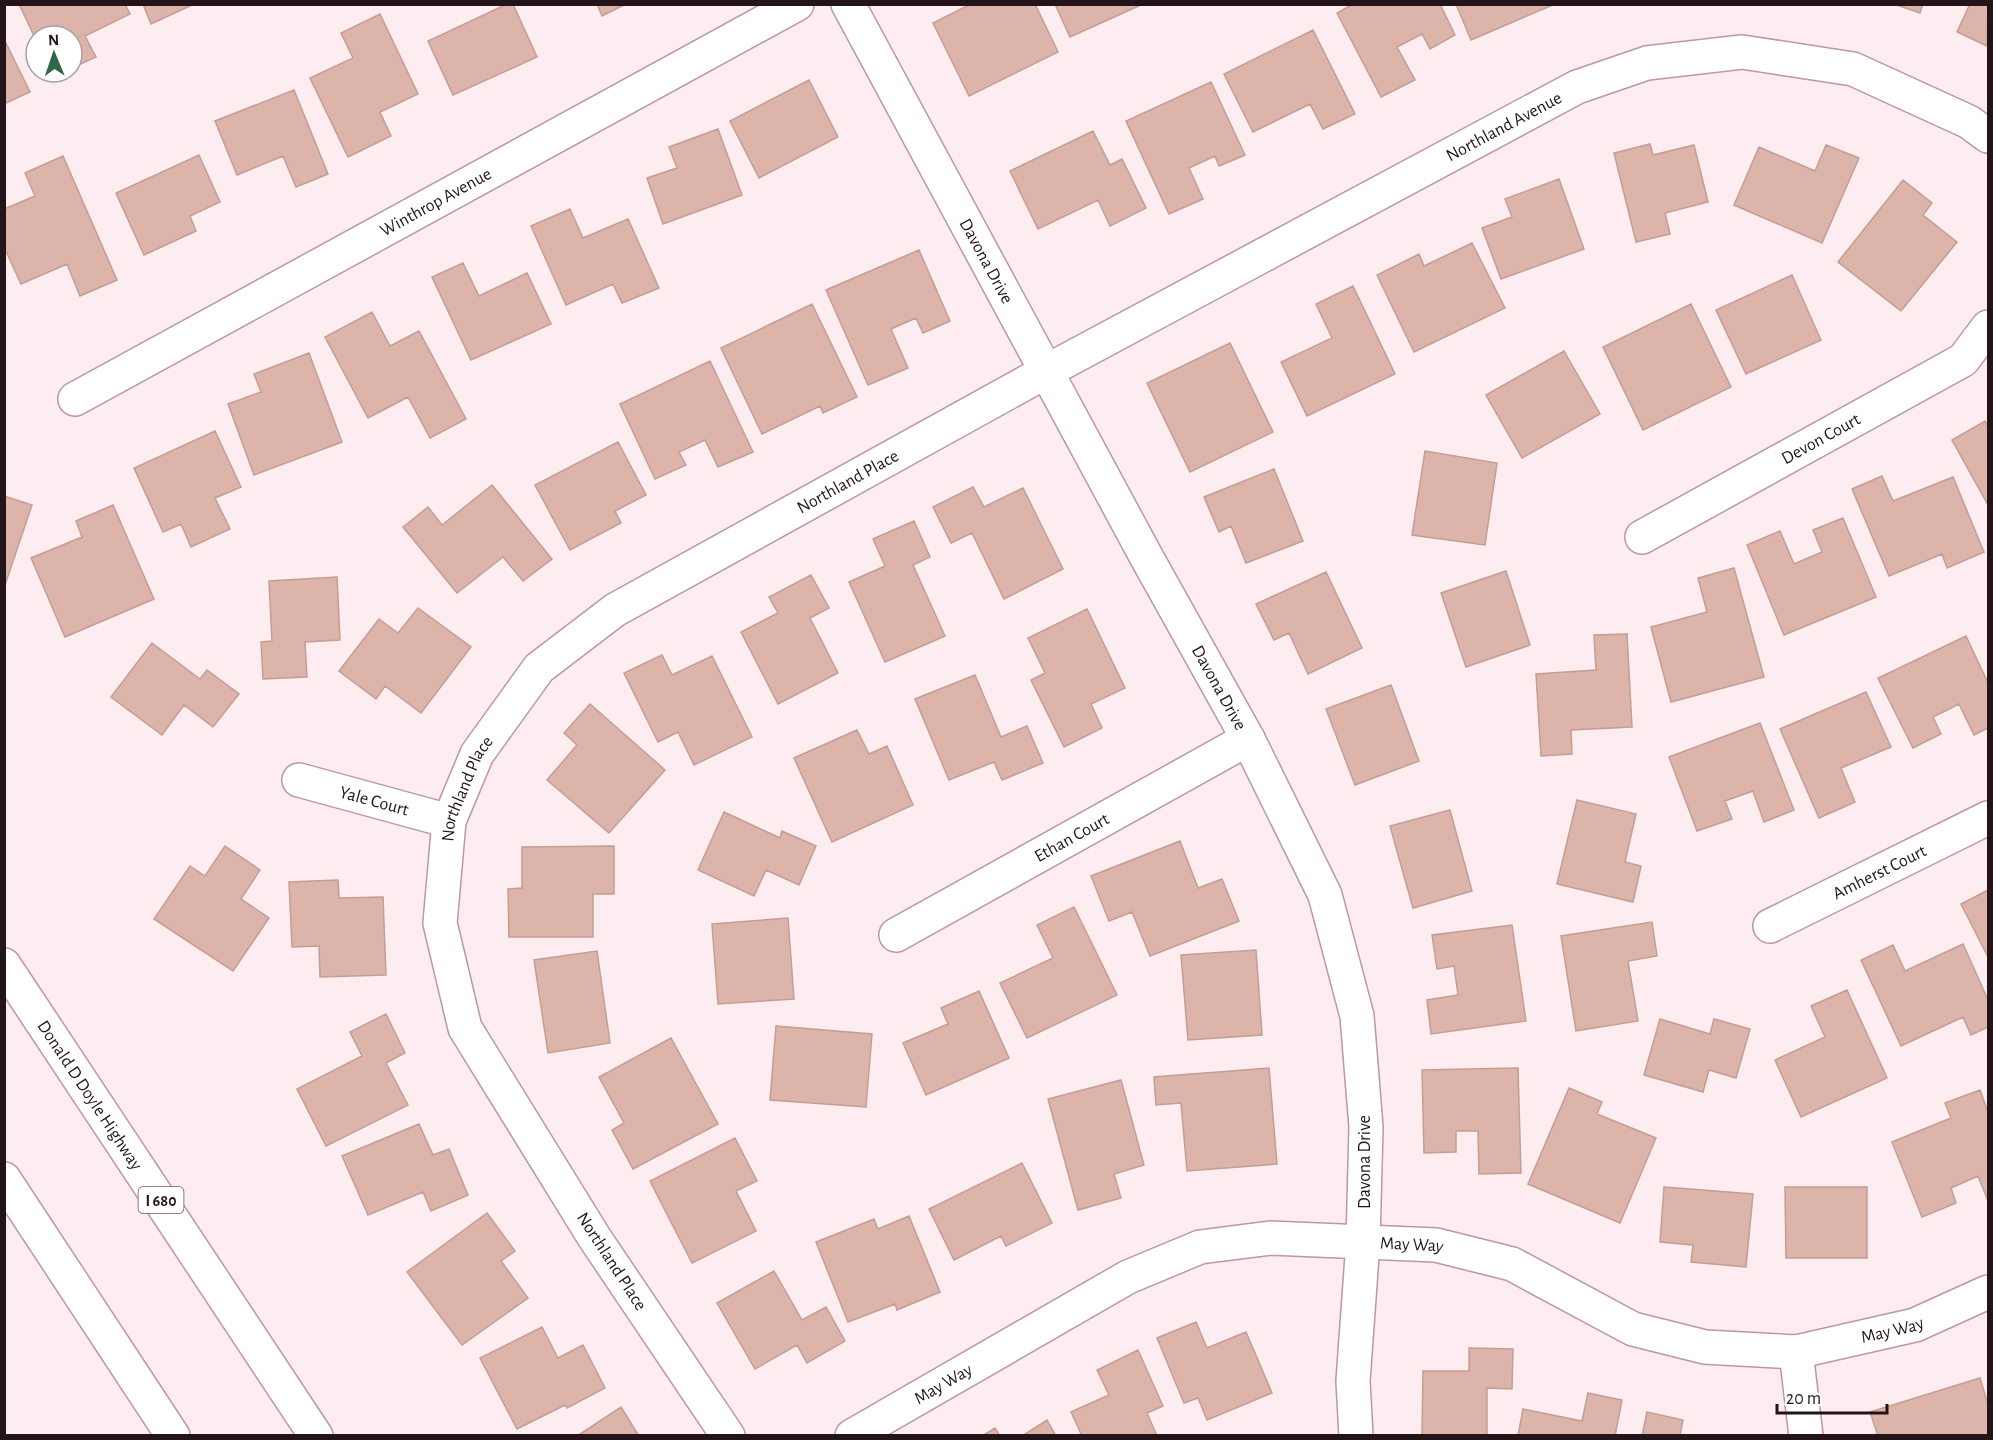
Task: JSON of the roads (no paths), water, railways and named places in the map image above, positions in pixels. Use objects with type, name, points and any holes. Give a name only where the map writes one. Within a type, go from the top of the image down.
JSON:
[{"type":"main road","name":"Winthrop Avenue","points":[[75,399],[797,4]]},
{"type":"main road","name":"Davona Drive","points":[[848,4],[1147,558],[1248,739],[1325,896],[1357,1016],[1366,1127],[1363,1242],[1353,1381],[1356,1436]]},
{"type":"main road","name":"Northland Avenue","points":[[1047,371],[1577,87],[1647,63],[1742,52],[1853,69],[1969,122],[1989,136]]},
{"type":"main road","name":"Devon Court","points":[[1642,537],[1963,360],[1989,327]]},
{"type":"main road","name":"Northland Place","points":[[728,1436],[594,1237],[465,1028],[441,923],[448,821],[477,754],[539,668],[615,610],[1047,371]]},
{"type":"main road","name":"Ethan Court","points":[[896,935],[1248,739]]},
{"type":"main road","name":"Yale Court","points":[[299,780],[448,821]]},
{"type":"main road","name":"Amherst Court","points":[[1770,926],[1989,818]]},
{"type":"main road","name":"Donald D Doyle Highway","points":[[4,965],[316,1436]]},
{"type":"main road","points":[[4,1179],[173,1436]]},
{"type":"main road","name":"May Way","points":[[852,1436],[1128,1277],[1200,1247],[1270,1238],[1436,1245],[1512,1264],[1633,1329],[1705,1347],[1796,1352],[1915,1324],[1989,1292]]},
{"type":"main road","points":[[1796,1352],[1806,1436]]}]
